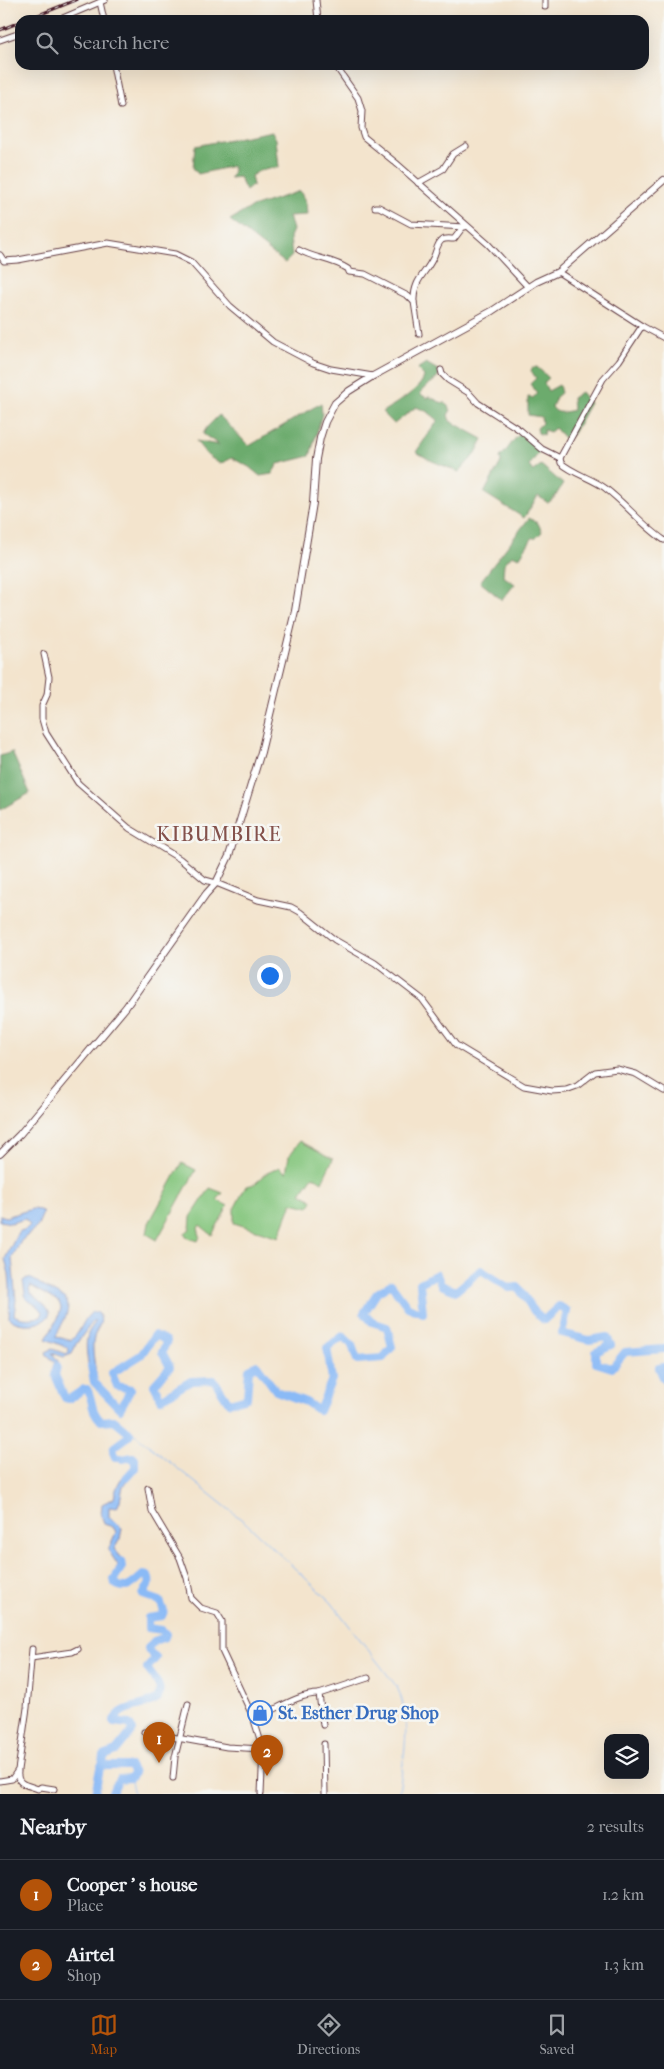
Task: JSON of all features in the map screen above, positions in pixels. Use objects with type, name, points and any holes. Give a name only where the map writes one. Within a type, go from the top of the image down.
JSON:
[{"type":"street","points":[[316,0],[318,15]]},
{"type":"street","points":[[545,0],[545,6]]},
{"type":"street","points":[[70,15],[102,1],[103,15]]},
{"type":"street","points":[[0,40],[15,35]]},
{"type":"street","points":[[114,70],[121,106]]},
{"type":"street","points":[[338,70],[358,98],[362,111],[361,128],[364,138],[418,182],[466,227],[488,244],[528,287]]},
{"type":"street","points":[[418,182],[443,169],[453,154],[466,146]]},
{"type":"street","points":[[0,1154],[20,1134],[126,1007],[216,883],[237,832],[271,715],[295,611],[310,519],[316,459],[322,429],[335,403],[349,391],[373,376],[492,311],[528,287],[558,272],[664,180]]},
{"type":"street","points":[[375,207],[379,207],[411,224],[466,227]]},
{"type":"street","points":[[419,334],[414,302],[419,277],[433,259],[439,243],[443,239],[454,239],[466,227]]},
{"type":"street","points":[[0,255],[4,261],[18,260],[108,243],[175,254],[191,262],[230,306],[273,342],[313,363],[331,369],[373,376]]},
{"type":"street","points":[[299,250],[312,257],[340,264],[348,269],[349,272],[365,274],[374,278],[408,296],[414,302]]},
{"type":"street","points":[[558,272],[664,338]]},
{"type":"street","points":[[642,326],[619,361],[603,378],[560,458],[561,463],[566,468],[605,488],[633,515],[664,540]]},
{"type":"street","points":[[441,370],[448,380],[469,393],[478,404],[520,430],[542,449],[560,458]]},
{"type":"street","points":[[44,654],[49,687],[42,706],[42,718],[46,733],[74,779],[129,828],[180,859],[205,880],[258,900],[290,907],[300,912],[335,940],[375,963],[422,999],[456,1045],[524,1086],[552,1091],[566,1090],[577,1086],[595,1072],[618,1069],[636,1074],[664,1091]]},
{"type":"street","points":[[148,1488],[152,1511],[180,1558],[191,1598],[201,1608],[220,1616],[222,1621],[222,1651],[254,1720],[263,1749],[261,1794]]},
{"type":"street","points":[[31,1658],[72,1652],[78,1648]]},
{"type":"street","points":[[32,1649],[27,1708],[17,1776],[27,1787],[38,1792],[41,1787],[54,1789]]},
{"type":"street","points":[[254,1720],[294,1700],[368,1678]]},
{"type":"street","points":[[319,1694],[323,1725]]},
{"type":"street","points":[[173,1778],[175,1756],[188,1704]]},
{"type":"street","points":[[144,1732],[227,1747],[263,1749]]},
{"type":"street","points":[[324,1744],[326,1794]]},
{"type":"street","points":[[0,1782],[12,1779],[18,1770]]},
{"type":"green space","points":[[272,131],[276,139],[279,167],[259,171],[251,176],[253,185],[246,191],[239,177],[230,178],[233,173],[233,166],[198,174],[193,168],[195,146]]},
{"type":"green space","points":[[300,191],[306,203],[307,215],[289,216],[293,230],[290,237],[292,256],[285,263],[230,220],[252,207]]},
{"type":"green space","points":[[426,363],[438,370],[439,375],[420,394],[445,403],[451,410],[448,415],[450,421],[483,439],[476,453],[459,472],[416,452],[438,420],[428,412],[416,407],[394,424],[382,412],[418,386],[424,376],[417,369]]},
{"type":"green space","points":[[537,367],[549,378],[544,383],[548,391],[559,385],[561,393],[556,397],[552,407],[554,410],[561,412],[573,410],[572,398],[581,392],[590,403],[573,434],[566,440],[555,428],[550,432],[544,430],[543,435],[538,433],[537,428],[542,423],[541,417],[528,415],[528,397],[533,398],[537,393],[530,384],[536,378],[531,371],[532,368]]},
{"type":"green space","points":[[321,403],[322,414],[310,456],[278,464],[272,474],[260,476],[249,467],[232,458],[220,464],[207,455],[196,441],[219,445],[203,434],[219,415],[249,446]]},
{"type":"green space","points":[[521,433],[540,451],[529,466],[533,471],[541,465],[563,484],[555,497],[548,503],[538,496],[524,518],[484,493],[501,462],[500,457]]},
{"type":"green space","points":[[529,518],[538,523],[542,532],[535,539],[533,537],[519,558],[512,555],[504,564],[503,576],[515,584],[502,600],[480,582]]},
{"type":"green space","points":[[12,752],[30,793],[0,810],[0,756]]},
{"type":"green space","points":[[300,1141],[333,1159],[322,1182],[313,1176],[301,1193],[313,1201],[309,1207],[292,1203],[279,1237],[234,1223],[234,1209],[246,1186],[254,1184],[264,1175],[279,1167],[286,1173],[289,1156]]},
{"type":"green space","points":[[182,1163],[196,1170],[157,1240],[147,1234],[149,1223]]},
{"type":"green space","points":[[210,1188],[223,1193],[217,1200],[228,1206],[212,1235],[200,1225],[198,1228],[200,1236],[198,1241],[186,1237],[185,1233],[190,1229],[191,1217]]},
{"type":"water","points":[[32,1209],[40,1210],[43,1213],[37,1227],[21,1241],[12,1258],[16,1300],[14,1315],[17,1317],[34,1318],[41,1317],[43,1312],[39,1307],[26,1299],[23,1281],[27,1278],[61,1296],[67,1303],[67,1313],[56,1337],[71,1340],[89,1315],[92,1312],[97,1312],[101,1322],[93,1342],[96,1375],[90,1375],[86,1349],[88,1334],[94,1320],[76,1344],[72,1354],[64,1357],[52,1353],[58,1361],[55,1375],[53,1367],[55,1362],[46,1352],[52,1349],[67,1354],[69,1351],[68,1348],[46,1339],[58,1318],[61,1308],[59,1302],[31,1286],[29,1290],[31,1293],[50,1313],[47,1318],[37,1323],[25,1324],[18,1323],[9,1318],[10,1287],[5,1259],[18,1232],[30,1225],[25,1219],[11,1223],[0,1221],[0,1215],[6,1217]]},
{"type":"water","points":[[132,1471],[134,1473],[123,1486],[117,1508],[109,1507],[109,1517],[122,1528],[120,1539],[114,1549],[122,1558],[125,1567],[116,1569],[118,1565],[108,1550],[116,1532],[113,1527],[104,1524],[101,1514],[102,1504],[114,1498],[117,1486],[124,1475]]},
{"type":"waterway","points":[[91,1366],[94,1382],[120,1409],[131,1389],[117,1386],[112,1373],[141,1355],[155,1335],[167,1341],[162,1352],[170,1367],[154,1385],[161,1399],[191,1381],[214,1380],[229,1403],[247,1398],[249,1369],[257,1365],[276,1391],[306,1402],[319,1411],[332,1379],[327,1348],[343,1336],[352,1345],[357,1360],[383,1358],[392,1347],[387,1327],[372,1322],[364,1313],[377,1293],[391,1284],[408,1307],[423,1313],[420,1283],[437,1274],[441,1285],[456,1291],[481,1270],[509,1288],[518,1287],[534,1311],[544,1320],[559,1306],[567,1311],[562,1333],[589,1340],[607,1337],[611,1345],[596,1352],[596,1363],[612,1368],[625,1352],[664,1349]]},
{"type":"waterway","points":[[57,1366],[55,1375],[65,1398],[69,1399],[87,1389],[97,1417],[101,1421],[114,1420],[130,1433],[129,1436],[114,1447],[113,1452],[115,1457],[122,1459],[133,1457],[135,1459],[135,1468],[126,1478]]},
{"type":"waterway","points":[[664,1367],[659,1368],[664,1379]]},
{"type":"waterway","points":[[130,1433],[132,1432],[246,1523],[331,1602],[397,1687],[402,1700],[406,1726],[399,1794]]},
{"type":"waterway","points":[[111,1794],[119,1779],[130,1778],[134,1773],[130,1766],[107,1766],[103,1763],[104,1756],[116,1751],[133,1730],[129,1724],[114,1722],[114,1720],[123,1711],[158,1698],[159,1686],[147,1668],[156,1658],[148,1648],[154,1641],[165,1637],[166,1634],[162,1630],[148,1628],[148,1618],[162,1616],[164,1611],[160,1601],[143,1595],[150,1582],[148,1576],[143,1575],[127,1587],[115,1584],[114,1579],[122,1567],[121,1561]]},
{"type":"waterway","points":[[95,1794],[100,1768],[103,1763]]},
{"type":"waterway","points":[[130,1778],[134,1794]]},
{"type":"railway","points":[[38,15],[76,0]]},
{"type":"railway","points":[[0,30],[15,24]]},
{"type":"place","name":"St. Esther Drug Shop","points":[[260,1713]]},
{"type":"place","name":"Cooper ' s house","points":[[159,1763]]},
{"type":"place","name":"Airtel","points":[[267,1776]]},
{"type":"district","name":"KIBUMBIRE","points":[[219,834]]}]
